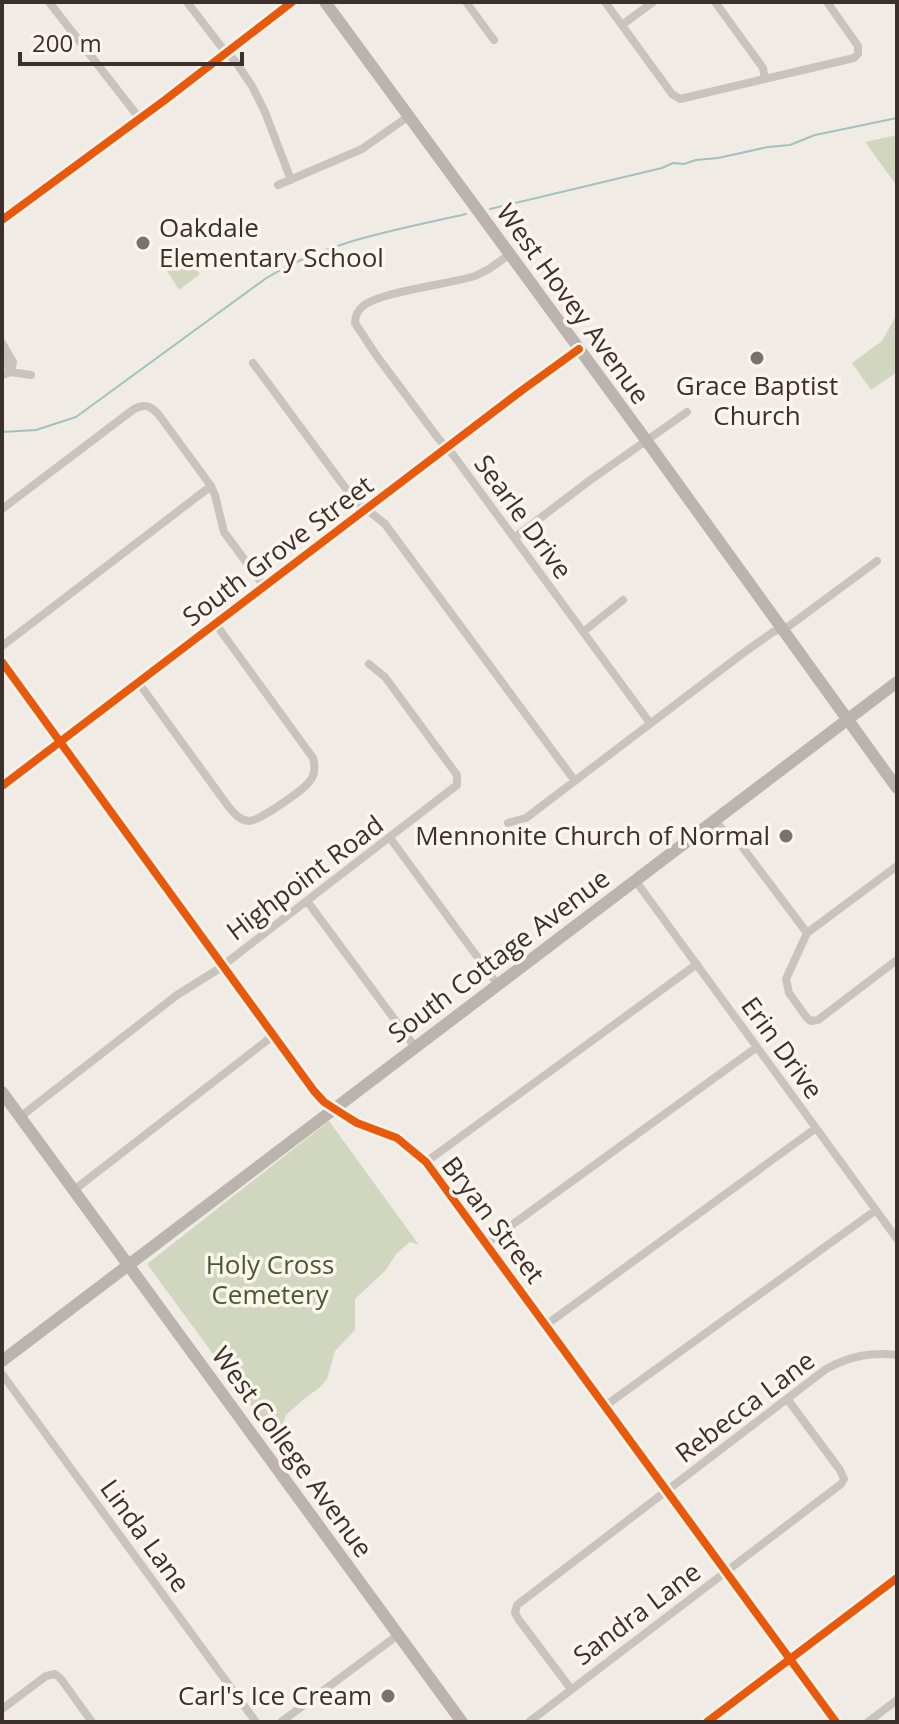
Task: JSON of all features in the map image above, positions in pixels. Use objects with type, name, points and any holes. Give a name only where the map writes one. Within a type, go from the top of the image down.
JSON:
[{"type":"main road","points":[[4,213],[140,119],[292,2]]},
{"type":"main road","name":"West Hovey Avenue","points":[[325,2],[897,788]]},
{"type":"main road","name":"South Cottage Avenue","points":[[2,1361],[897,682]]},
{"type":"main road","name":"West College Avenue","points":[[2,1092],[462,1722]]},
{"type":"street","points":[[49,2],[140,119]]},
{"type":"street","points":[[187,2],[252,86],[291,180]]},
{"type":"street","points":[[466,2],[494,40]]},
{"type":"street","points":[[605,2],[677,99],[849,60],[858,54],[858,46],[827,2]]},
{"type":"street","points":[[622,25],[653,2]]},
{"type":"street","points":[[715,2],[763,68],[765,79]]},
{"type":"street","points":[[278,185],[362,149],[409,116]]},
{"type":"street","name":"Searle Drive","points":[[510,254],[475,276],[375,299],[364,305],[355,317],[358,329],[650,723]]},
{"type":"street","points":[[2,343],[13,362],[6,374]]},
{"type":"street","name":"South Grove Street","points":[[2,786],[579,349]]},
{"type":"street","points":[[2,357],[6,374]]},
{"type":"street","points":[[253,363],[356,501],[385,524],[575,781]]},
{"type":"street","points":[[6,374],[31,375]]},
{"type":"street","points":[[2,509],[134,409],[146,405],[159,415],[211,486],[224,532],[264,586]]},
{"type":"street","points":[[514,538],[687,412]]},
{"type":"street","points":[[2,646],[211,486]]},
{"type":"street","points":[[508,823],[526,818],[742,654],[773,632],[789,626],[877,561]]},
{"type":"street","points":[[583,632],[623,600]]},
{"type":"street","points":[[138,682],[238,817],[246,820],[262,817],[309,783],[315,770],[313,758],[215,623]]},
{"type":"street","name":"Highpoint Road","points":[[20,1117],[177,995],[223,965],[454,789],[458,783],[457,775],[385,677],[369,664]]},
{"type":"street","name":"Bryan Street","points":[[3,666],[314,1091],[324,1102],[357,1123],[397,1138],[426,1162],[836,1722]]},
{"type":"street","points":[[715,820],[740,844],[807,933]]},
{"type":"street","points":[[390,838],[498,985]]},
{"type":"street","points":[[897,866],[807,933],[786,979],[789,993],[811,1021],[818,1020],[897,960]]},
{"type":"street","name":"Erin Drive","points":[[635,880],[897,1239]]},
{"type":"street","points":[[307,901],[415,1047]]},
{"type":"street","points":[[426,1162],[697,964]]},
{"type":"street","points":[[74,1190],[274,1035]]},
{"type":"street","points":[[487,1243],[757,1047]]},
{"type":"street","points":[[546,1325],[816,1128]]},
{"type":"street","points":[[605,1406],[876,1210]]},
{"type":"street","name":"Rebecca Lane","points":[[571,1689],[519,1620],[515,1610],[517,1605],[826,1369],[859,1355],[897,1355]]},
{"type":"street","name":"Linda Lane","points":[[2,1374],[256,1722]]},
{"type":"street","name":"Sandra Lane","points":[[529,1722],[838,1487],[844,1479],[840,1470],[788,1400]]},
{"type":"street","points":[[707,1722],[897,1578]]},
{"type":"street","points":[[281,1722],[398,1635]]},
{"type":"street","points":[[2,1709],[46,1676],[55,1674],[92,1722]]},
{"type":"street","points":[[868,1722],[897,1700]]},
{"type":"green space","points":[[897,135],[897,186],[865,142]]},
{"type":"green space","points":[[183,252],[200,274],[179,290],[164,266]]},
{"type":"green space","points":[[897,314],[897,372],[871,390],[852,363],[882,341]]},
{"type":"green space","name":"Holy Cross Cemetery","points":[[329,1121],[419,1245],[410,1242],[355,1299],[355,1330],[335,1351],[327,1379],[286,1415],[277,1441],[147,1264]]},
{"type":"waterway","points":[[490,209],[673,163],[684,164],[790,145],[815,135],[897,118]]},
{"type":"waterway","points":[[2,432],[36,430],[76,417],[265,279],[288,266],[362,238],[466,214]]},
{"type":"cycle path","points":[[2,220],[292,2]]},
{"type":"cycle path","points":[[2,786],[579,349]]},
{"type":"cycle path","points":[[2,662],[314,1091],[324,1102],[357,1123],[397,1138],[426,1162],[836,1722]]},
{"type":"cycle path","points":[[707,1722],[897,1578]]},
{"type":"place","name":"Oakdale Elementary School","points":[[143,243]]},
{"type":"place","name":"Grace Baptist Church","points":[[757,358]]},
{"type":"place","name":"Mennonite Church of Normal","points":[[786,836]]},
{"type":"place","name":"Carl's Ice Cream","points":[[388,1696]]}]
